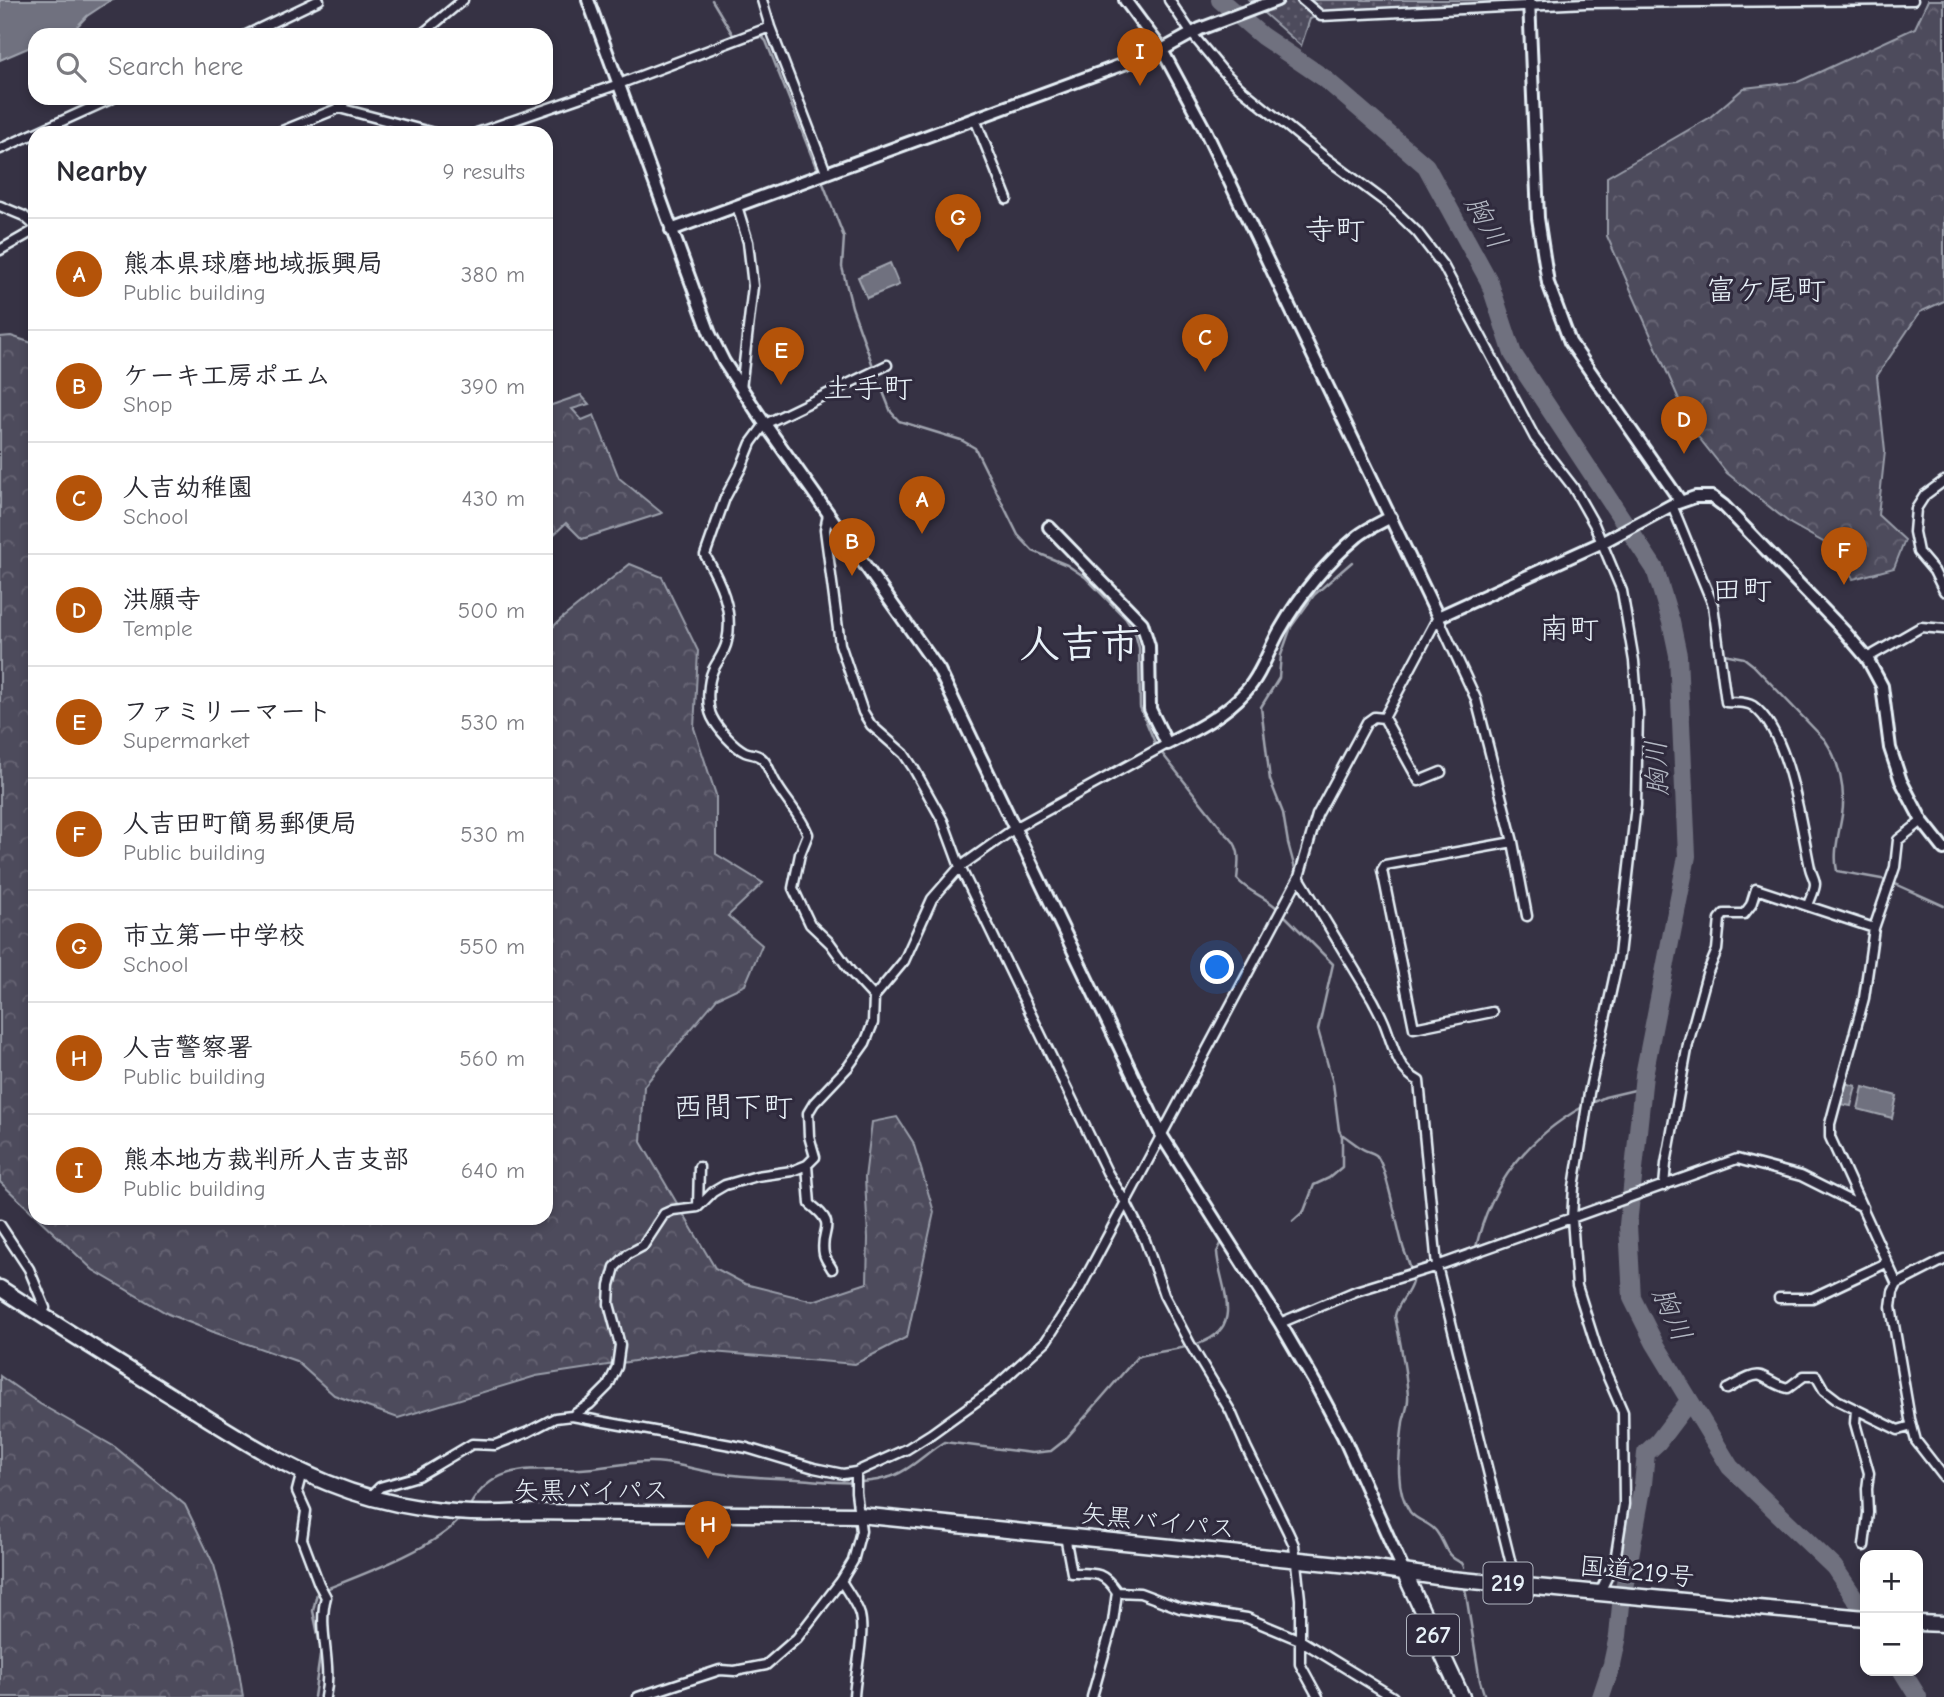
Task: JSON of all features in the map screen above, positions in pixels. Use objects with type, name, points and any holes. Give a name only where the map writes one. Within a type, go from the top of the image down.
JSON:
[{"type":"highway","name":"矢黒バイパス","points":[[0,1288],[181,1402],[302,1472],[329,1484],[408,1505],[483,1515],[520,1512],[859,1515],[1404,1573]]},
{"type":"highway","name":"国道219号","points":[[1404,1573],[1860,1618]]},
{"type":"highway","name":"267","points":[[1404,1573],[1462,1697]]},
{"type":"highway","points":[[1923,1623],[1944,1624]]},
{"type":"street","points":[[261,28],[319,0]]},
{"type":"street","points":[[428,28],[453,4],[463,0]]},
{"type":"street","points":[[588,0],[710,334],[741,389],[939,670],[1162,1136],[1280,1323],[1343,1436],[1404,1573]]},
{"type":"street","points":[[762,0],[826,172]]},
{"type":"street","points":[[1125,0],[1162,50],[1204,128],[1476,699],[1513,842],[1527,916]]},
{"type":"street","points":[[1169,0],[1196,31],[1222,70],[1240,88],[1326,158],[1362,183],[1417,232],[1444,267],[1535,438],[1573,487],[1606,540],[1622,591],[1628,617],[1638,713],[1638,777],[1619,955],[1589,1093],[1574,1186],[1577,1286],[1600,1359],[1623,1412],[1624,1504],[1615,1561],[1606,1592]]},
{"type":"street","points":[[671,230],[1162,50],[1196,31],[1277,0]]},
{"type":"street","points":[[1302,0],[1321,16],[1529,4],[1913,0]]},
{"type":"street","points":[[1529,4],[1538,218],[1548,283],[1570,342],[1676,503],[1713,605],[1726,702],[1746,703],[1755,707],[1776,738],[1787,765],[1804,828],[1810,870],[1815,883],[1808,905]]},
{"type":"street","points":[[497,126],[770,27]]},
{"type":"street","points":[[51,126],[97,105]]},
{"type":"street","points":[[293,126],[341,105]]},
{"type":"street","points":[[338,108],[407,126]]},
{"type":"street","points":[[975,118],[1007,199]]},
{"type":"street","points":[[0,149],[28,136]]},
{"type":"street","points":[[0,206],[28,220]]},
{"type":"street","points":[[737,206],[748,242],[753,286],[741,389]]},
{"type":"street","points":[[0,250],[28,232]]},
{"type":"street","points":[[874,997],[830,943],[810,924],[793,888],[800,853],[808,834],[803,823],[776,784],[765,762],[734,745],[712,717],[709,703],[712,673],[724,653],[728,639],[729,609],[718,579],[705,555],[725,498],[751,443],[765,424],[887,365]]},
{"type":"street","points":[[1944,481],[1925,495],[1916,509],[1914,532],[1918,552],[1934,571],[1944,591]]},
{"type":"street","points":[[1384,718],[1438,617],[1606,540],[1676,503],[1695,497],[1712,497],[1724,506],[1867,658],[1882,686],[1890,748],[1909,799],[1944,849]]},
{"type":"street","points":[[828,514],[825,530],[840,644],[863,712],[871,725],[904,754],[943,821],[960,867],[1107,1172],[1145,1240],[1164,1295],[1231,1412],[1288,1532],[1294,1545],[1296,1560],[1300,1664],[1318,1697]]},
{"type":"street","points":[[572,1416],[590,1404],[608,1386],[617,1367],[620,1345],[609,1304],[615,1267],[628,1254],[643,1246],[664,1214],[673,1210],[698,1207],[713,1192],[725,1185],[757,1176],[792,1171],[807,1165],[815,1157],[809,1136],[808,1113],[814,1102],[848,1067],[865,1043],[873,1023],[874,997],[904,961],[932,899],[960,867],[1015,828],[1199,728],[1237,700],[1249,688],[1288,617],[1306,592],[1360,534],[1391,517]]},
{"type":"street","points":[[1049,527],[1142,623],[1149,646],[1150,709],[1167,744]]},
{"type":"street","points":[[1867,658],[1921,627],[1944,629]]},
{"type":"street","points":[[371,1496],[380,1487],[418,1476],[472,1444],[495,1445],[528,1433],[555,1418],[572,1416],[747,1448],[843,1474],[856,1472],[907,1449],[992,1390],[1046,1342],[1062,1320],[1299,877],[1317,815],[1352,749],[1367,722],[1374,717],[1384,718]]},
{"type":"street","points":[[1384,718],[1419,781],[1441,772]]},
{"type":"street","points":[[1897,1284],[1834,1149],[1830,1125],[1864,998],[1874,928],[1895,867],[1898,840],[1922,821]]},
{"type":"street","points":[[1492,1012],[1414,1028],[1382,870],[1385,865],[1513,842]]},
{"type":"street","points":[[1299,877],[1373,1000],[1384,1021],[1391,1046],[1403,1067],[1409,1076],[1419,1081],[1437,1266],[1516,1584]]},
{"type":"street","points":[[1661,1188],[1688,1044],[1707,974],[1717,950],[1720,919],[1724,914],[1744,914],[1751,905],[1756,888],[1874,928]]},
{"type":"street","points":[[1280,1323],[1356,1291],[1437,1266],[1737,1159],[1801,1176],[1863,1208]]},
{"type":"street","points":[[807,1165],[810,1204],[824,1215],[827,1227],[824,1254],[832,1269]]},
{"type":"street","points":[[698,1207],[699,1167]]},
{"type":"street","points":[[0,1226],[29,1269],[45,1308]]},
{"type":"street","points":[[1944,1260],[1897,1284],[1892,1292],[1891,1307],[1916,1441],[1944,1477]]},
{"type":"street","points":[[1779,1298],[1812,1298],[1886,1263]]},
{"type":"street","points":[[1727,1388],[1761,1376],[1778,1387],[1788,1388],[1804,1376],[1816,1376],[1824,1390],[1856,1409],[1898,1430],[1912,1426]]},
{"type":"street","points":[[1856,1409],[1855,1423],[1869,1473],[1864,1546]]},
{"type":"street","points":[[302,1472],[297,1491],[306,1511],[302,1539],[319,1584],[327,1597],[323,1611],[328,1683],[325,1697]]},
{"type":"street","points":[[638,1697],[720,1670],[735,1671],[766,1665],[797,1638],[853,1561],[859,1544],[856,1472]]},
{"type":"street","points":[[1065,1536],[1072,1573],[1095,1573],[1108,1578],[1117,1592],[1113,1622],[1092,1697]]},
{"type":"street","points":[[841,1581],[860,1614],[854,1697]]},
{"type":"street","points":[[1117,1592],[1140,1593],[1180,1608],[1247,1618],[1300,1640],[1393,1697]]},
{"type":"green space","points":[[1249,0],[1747,0],[1323,14],[1310,19],[1301,46]]},
{"type":"green space","points":[[1928,0],[1944,0],[1944,301],[1920,312],[1877,376],[1885,451],[1878,515],[1905,540],[1894,568],[1853,579],[1841,552],[1791,524],[1727,473],[1692,429],[1607,236],[1607,177],[1709,118],[1744,88],[1798,82],[1915,28]]},
{"type":"green space","points":[[11,336],[28,342],[28,1208],[0,1182],[0,337]]},
{"type":"green space","points":[[581,395],[589,404],[572,409],[582,420],[594,415],[619,478],[662,513],[582,539],[566,523],[553,535],[553,405]]},
{"type":"green space","points":[[630,564],[662,577],[698,651],[694,728],[716,795],[716,854],[763,883],[728,916],[762,945],[745,985],[717,998],[644,1086],[641,1142],[715,1268],[745,1284],[813,1301],[867,1283],[865,1178],[872,1122],[897,1117],[913,1142],[934,1212],[907,1337],[855,1364],[700,1351],[536,1376],[398,1418],[334,1395],[296,1361],[168,1314],[93,1270],[45,1225],[553,1225],[553,627]]},
{"type":"green space","points":[[0,1376],[40,1404],[115,1447],[185,1505],[214,1565],[234,1641],[243,1697],[0,1697]]},
{"type":"water","points":[[0,0],[111,0],[87,16],[76,28],[28,28],[28,48],[0,60]]},
{"type":"water","points":[[890,263],[899,285],[867,298],[858,277]]},
{"type":"water","points":[[1845,1083],[1856,1086],[1851,1106],[1840,1104]]},
{"type":"water","points":[[1863,1087],[1897,1096],[1892,1118],[1858,1109]]},
{"type":"waterway","points":[[712,0],[733,35]]},
{"type":"waterway","name":"胸川","points":[[1220,0],[1262,36],[1324,78],[1426,166],[1489,281],[1513,354],[1655,569],[1678,655],[1687,856],[1644,1075],[1628,1225],[1632,1298],[1654,1342],[1730,1467],[1834,1567],[1860,1606]]},
{"type":"waterway","points":[[751,38],[762,37],[766,41],[818,172]]},
{"type":"waterway","points":[[821,178],[844,237],[842,267],[852,307],[874,369]]},
{"type":"waterway","points":[[876,374],[891,412],[899,421],[961,440],[975,448],[1018,535],[1033,551],[1067,565],[1085,577],[1126,619],[1135,633],[1139,648],[1140,707],[1155,743]]},
{"type":"waterway","points":[[1295,869],[1283,813],[1270,780],[1261,707],[1279,678],[1281,655],[1291,627],[1314,595],[1352,562]]},
{"type":"waterway","points":[[1724,654],[1744,658],[1753,665],[1830,748],[1840,776],[1843,796],[1836,850],[1837,871],[1887,880]]},
{"type":"waterway","points":[[1161,752],[1237,848],[1237,879],[1278,909]]},
{"type":"waterway","points":[[1893,883],[1944,906]]},
{"type":"waterway","points":[[1283,914],[1333,964],[1318,1030],[1333,1083],[1342,1136],[1342,1167],[1329,1178],[1314,1185],[1304,1211],[1293,1221]]},
{"type":"waterway","points":[[1590,1104],[1605,1097],[1643,1088]]},
{"type":"waterway","points":[[1427,1265],[1476,1247],[1491,1202],[1514,1164],[1545,1133],[1584,1106]]},
{"type":"waterway","points":[[1343,1135],[1376,1155],[1380,1161],[1412,1274],[1410,1287],[1395,1316],[1408,1399],[1399,1456],[1401,1491],[1410,1512],[1433,1528],[1448,1553],[1464,1567]]},
{"type":"waterway","points":[[469,1507],[479,1492],[491,1482],[517,1471],[581,1469],[654,1462],[737,1475],[852,1482],[894,1475],[944,1442],[1032,1453],[1051,1451],[1065,1440],[1137,1357],[1205,1341],[1224,1325],[1226,1297],[1217,1252],[1221,1244]]},
{"type":"waterway","points":[[1601,1697],[1618,1636],[1646,1453],[1658,1442],[1689,1401]]},
{"type":"waterway","points":[[326,1589],[417,1550],[461,1518]]},
{"type":"waterway","points":[[1465,1588],[1485,1697]]},
{"type":"waterway","points":[[314,1697],[321,1649],[313,1611],[319,1592]]},
{"type":"waterway","name":"胸川","points":[[1905,1676],[1918,1697]]},
{"type":"place","name":"熊本地方裁判所人吉支部","points":[[1140,86]]},
{"type":"place","name":"市立第一中学校","points":[[958,252]]},
{"type":"place","name":"人吉幼稚園","points":[[1205,372]]},
{"type":"place","name":"ファミリーマート","points":[[781,385]]},
{"type":"place","name":"洪願寺","points":[[1684,454]]},
{"type":"place","name":"熊本県球磨地域振興局","points":[[922,534]]},
{"type":"place","name":"ケーキ工房ポエム","points":[[852,576]]},
{"type":"place","name":"人吉田町簡易郵便局","points":[[1844,585]]},
{"type":"place","name":"人吉警察署","points":[[708,1559]]},
{"type":"district","name":"寺町","points":[[1335,230]]},
{"type":"district","name":"富ケ尾町","points":[[1766,290]]},
{"type":"district","name":"土手町","points":[[868,388]]},
{"type":"district","name":"田町","points":[[1742,590]]},
{"type":"district","name":"南町","points":[[1569,629]]},
{"type":"district","name":"人吉市","points":[[1080,643]]},
{"type":"district","name":"西間下町","points":[[733,1107]]}]
